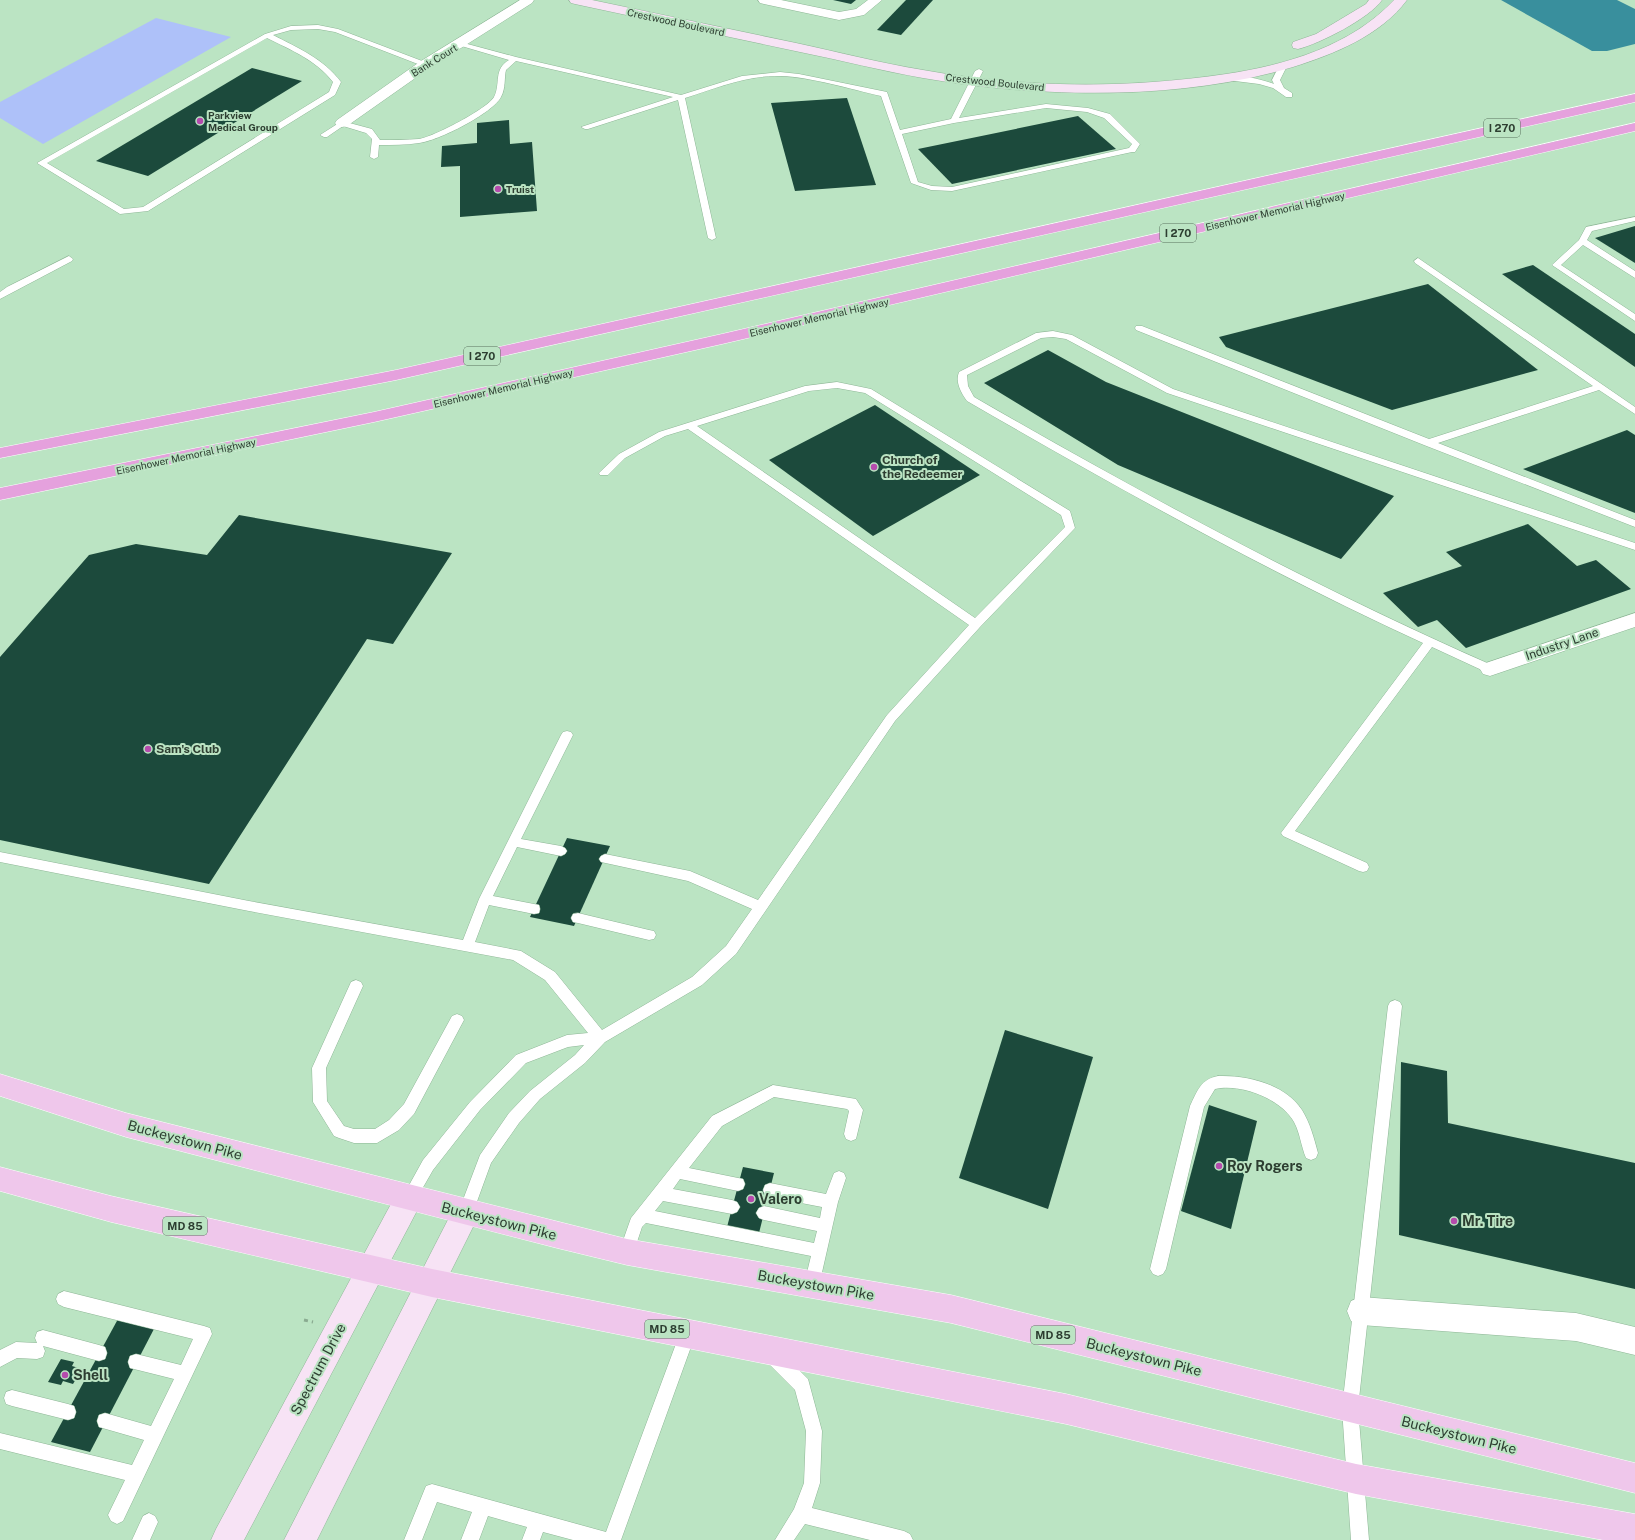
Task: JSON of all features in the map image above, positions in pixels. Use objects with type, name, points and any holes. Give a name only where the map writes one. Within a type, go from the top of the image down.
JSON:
[{"type":"highway","name":"I 270","points":[[0,453],[396,375],[1635,98]]},
{"type":"highway","name":"Eisenhower Memorial Highway","points":[[0,494],[374,418],[714,341],[1635,127]]},
{"type":"main road","name":"Crestwood Boulevard","points":[[575,0],[923,74],[1100,78],[1152,76],[1208,68]]},
{"type":"main road","name":"Crestwood Boulevard","points":[[629,0],[977,76],[1035,87],[1104,89],[1156,86],[1226,78],[1284,66],[1336,46],[1365,32],[1388,15],[1401,0]]},
{"type":"main road","points":[[1286,50],[1320,37],[1370,7],[1376,0]]},
{"type":"main road","name":"Buckeystown Pike","points":[[0,1085],[126,1125],[466,1213],[627,1252],[951,1309],[1635,1478]]},
{"type":"main road","name":"MD 85","points":[[0,1179],[111,1209],[432,1283],[1066,1409],[1356,1479],[1635,1530]]},
{"type":"main road","name":"Spectrum Drive","points":[[228,1540],[409,1198]]},
{"type":"main road","points":[[300,1540],[432,1283],[466,1213]]},
{"type":"street","name":"Bank Court","points":[[342,123],[426,64],[528,0]]},
{"type":"street","points":[[764,0],[838,16],[860,12],[876,0]]},
{"type":"street","name":"Industry Lane","points":[[1490,669],[1635,620]]},
{"type":"street","points":[[1361,1311],[1576,1327],[1635,1341]]},
{"type":"lane","points":[[267,35],[319,63],[330,72],[337,82],[332,93],[145,209],[123,212],[41,163],[267,35],[292,28],[324,28],[336,30],[426,64]]},
{"type":"lane","points":[[460,44],[515,59],[681,98]]},
{"type":"lane","points":[[375,143],[419,141],[428,139],[484,110],[495,101],[499,93],[502,85],[501,75],[505,66],[515,59]]},
{"type":"lane","points":[[1284,66],[1276,80],[1280,88],[1288,95]]},
{"type":"lane","points":[[585,127],[742,78],[761,75],[799,76],[884,94],[897,133],[915,183],[931,188],[952,189],[1125,152],[1132,150],[1136,144],[1107,116],[1099,112],[1070,107],[1046,106],[954,121],[897,133]]},
{"type":"lane","points":[[954,121],[977,76]]},
{"type":"lane","points":[[1226,78],[1248,80],[1280,88]]},
{"type":"lane","points":[[681,98],[712,238]]},
{"type":"lane","points":[[324,135],[342,123],[369,131],[376,139],[374,157]]},
{"type":"lane","points":[[1635,219],[1588,229],[1582,241],[1556,265],[1635,318]]},
{"type":"lane","points":[[1582,241],[1635,275]]},
{"type":"lane","points":[[0,296],[10,289],[69,259]]},
{"type":"lane","points":[[1418,261],[1635,411]]},
{"type":"lane","points":[[1139,328],[1635,524]]},
{"type":"lane","points":[[1490,669],[1263,562],[1074,459],[970,398],[963,386],[962,374],[1039,335],[1053,334],[1069,337],[1170,390],[1635,547]]},
{"type":"lane","points":[[466,1213],[485,1160],[514,1118],[536,1095],[580,1059],[600,1038],[697,981],[731,950],[891,718],[976,624],[1070,528],[1066,513],[868,391],[837,385],[808,388],[662,434],[622,456],[604,473]]},
{"type":"lane","points":[[1428,443],[1600,387]]},
{"type":"lane","points":[[690,426],[976,624]]},
{"type":"lane","points":[[1362,867],[1287,833],[1430,642]]},
{"type":"lane","points":[[467,946],[485,899],[567,735]]},
{"type":"lane","points":[[514,842],[561,851]]},
{"type":"lane","points":[[0,857],[241,905],[516,955],[550,976],[600,1038]]},
{"type":"lane","points":[[605,859],[690,876],[760,907]]},
{"type":"lane","points":[[485,899],[534,908]]},
{"type":"lane","points":[[578,918],[649,934]]},
{"type":"lane","points":[[356,986],[318,1068],[320,1102],[339,1131],[354,1136],[377,1136],[394,1125],[409,1109],[457,1020]]},
{"type":"lane","points":[[1360,1540],[1350,1408],[1395,1006]]},
{"type":"lane","points":[[409,1198],[428,1166],[475,1106],[521,1059],[567,1041],[600,1038]]},
{"type":"lane","points":[[1158,1269],[1197,1106],[1205,1090],[1211,1084],[1223,1081],[1250,1086],[1270,1092],[1281,1099],[1295,1112],[1304,1126],[1311,1153]]},
{"type":"lane","points":[[627,1252],[636,1223],[717,1121],[773,1091],[851,1103],[856,1110],[851,1134]]},
{"type":"lane","points":[[677,1172],[738,1184]]},
{"type":"lane","points":[[812,1284],[831,1202],[839,1178]]},
{"type":"lane","points":[[770,1190],[831,1202]]},
{"type":"lane","points":[[660,1193],[732,1207]]},
{"type":"lane","points":[[764,1213],[826,1226]]},
{"type":"lane","points":[[642,1215],[820,1251]]},
{"type":"lane","points":[[64,1299],[204,1334],[116,1515]]},
{"type":"lane","points":[[612,1540],[688,1334]]},
{"type":"lane","points":[[0,1359],[16,1350],[40,1345],[100,1353]]},
{"type":"lane","points":[[766,1349],[802,1385],[814,1431],[812,1483],[800,1514],[784,1540]]},
{"type":"lane","points":[[136,1362],[184,1374]]},
{"type":"lane","points":[[12,1398],[68,1412]]},
{"type":"lane","points":[[105,1421],[155,1435]]},
{"type":"lane","points":[[0,1441],[136,1474]]},
{"type":"lane","points":[[412,1540],[432,1492],[597,1539]]},
{"type":"lane","points":[[470,1540],[483,1506]]},
{"type":"lane","points":[[800,1514],[904,1540]]},
{"type":"lane","points":[[142,1540],[149,1522]]},
{"type":"lane","points":[[531,1540],[538,1522]]},
{"type":"shaded area","points":[[1501,0],[1617,0],[1635,9],[1635,44],[1607,51],[1592,51]]},
{"type":"shaded area","points":[[156,18],[231,37],[43,144],[0,118],[0,102]]},
{"type":"building","points":[[833,0],[856,0],[851,4]]},
{"type":"building","points":[[906,0],[933,0],[901,35],[877,30]]},
{"type":"building","name":"Parkview Medical Group","points":[[252,68],[302,81],[148,176],[96,161]]},
{"type":"building","points":[[847,98],[876,185],[795,191],[771,103]]},
{"type":"building","points":[[1078,116],[1116,149],[952,184],[918,149]]},
{"type":"building","name":"Truist","points":[[509,120],[510,144],[532,142],[537,211],[460,217],[460,166],[441,167],[442,146],[477,143],[477,123]]},
{"type":"building","points":[[1635,226],[1635,263],[1595,238]]},
{"type":"building","points":[[1533,265],[1635,334],[1635,367],[1502,274]]},
{"type":"building","points":[[1428,284],[1538,370],[1392,410],[1226,347],[1219,337]]},
{"type":"building","points":[[1048,350],[1106,382],[1394,496],[1341,559],[1118,465],[984,383]]},
{"type":"building","name":"Church of the Redeemer","points":[[875,405],[980,475],[873,536],[769,460]]},
{"type":"building","points":[[1627,430],[1635,435],[1635,513],[1523,469]]},
{"type":"building","name":"Sam's Club","points":[[239,515],[452,553],[393,644],[367,639],[209,884],[0,840],[0,657],[89,555],[136,544],[207,555]]},
{"type":"building","points":[[1528,524],[1577,566],[1596,560],[1631,589],[1466,648],[1437,620],[1418,627],[1383,593],[1462,566],[1446,552]]},
{"type":"building","points":[[567,838],[610,846],[574,926],[530,917]]},
{"type":"building","points":[[1005,1030],[1093,1057],[1048,1209],[959,1178]]},
{"type":"building","points":[[1401,1062],[1447,1071],[1448,1123],[1635,1163],[1635,1289],[1399,1235]]},
{"type":"building","name":"Roy Rogers","points":[[1209,1105],[1257,1121],[1231,1229],[1181,1211]]},
{"type":"building","name":"Valero","points":[[743,1167],[774,1173],[759,1233],[727,1227]]},
{"type":"building","name":"Shell","points":[[118,1319],[155,1327],[90,1452],[51,1442]]},
{"type":"building","name":"Shell","points":[[61,1359],[74,1362],[72,1366],[82,1369],[73,1384],[63,1381],[61,1385],[48,1382]]},
{"type":"place","name":"Parkview Medical Group","points":[[200,121]]},
{"type":"place","name":"Truist","points":[[498,189]]},
{"type":"place","name":"Church of the Redeemer","points":[[874,467]]},
{"type":"place","name":"Sam's Club","points":[[148,749]]},
{"type":"place","name":"Roy Rogers","points":[[1219,1166]]},
{"type":"place","name":"Valero","points":[[751,1199]]},
{"type":"place","name":"Mr. Tire","points":[[1454,1221]]},
{"type":"place","name":"Shell","points":[[65,1375]]}]
